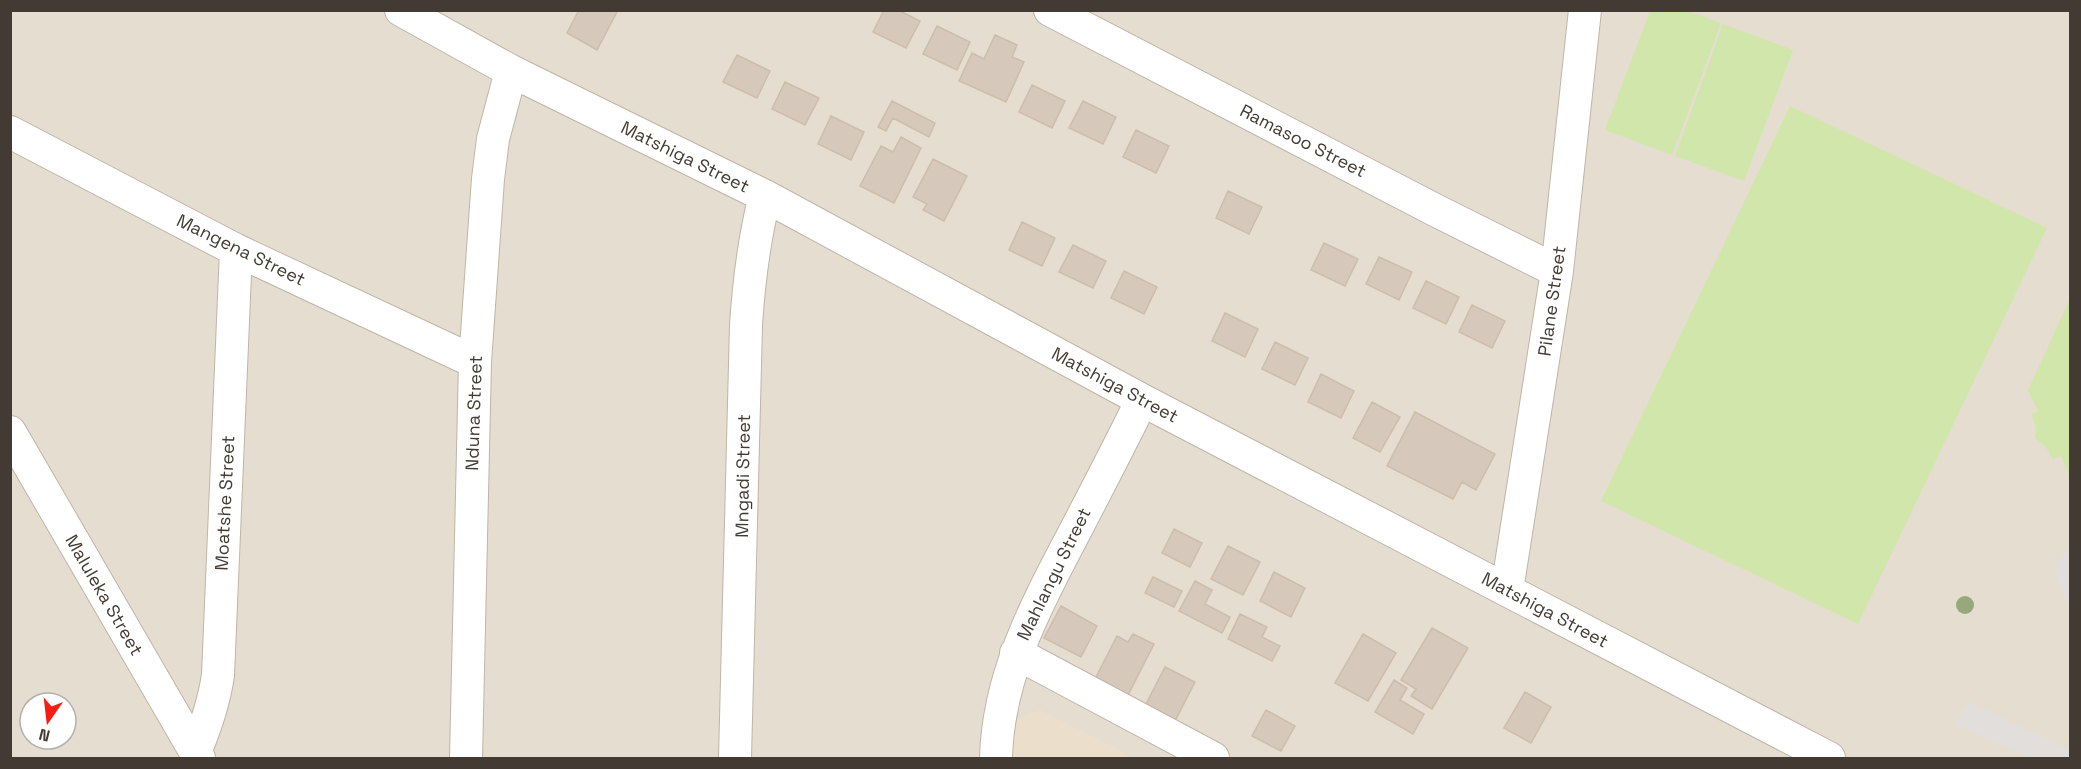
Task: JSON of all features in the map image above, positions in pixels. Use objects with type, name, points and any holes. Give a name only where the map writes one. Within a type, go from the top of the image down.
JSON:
[{"type":"street","name":"Matshiga Street","points":[[401,10],[511,71],[765,196],[1143,400],[1829,759]]},
{"type":"street","name":"Ramasoo Street","points":[[1050,10],[1557,271]]},
{"type":"street","name":"Pilane Street","points":[[1507,590],[1557,271],[1585,10]]},
{"type":"street","name":"Nduna Street","points":[[466,759],[475,362],[488,179],[493,139],[511,71]]},
{"type":"street","name":"Mangena Street","points":[[10,132],[236,250],[475,362]]},
{"type":"street","name":"Mngadi Street","points":[[735,759],[746,325],[749,273],[765,196]]},
{"type":"street","name":"Moatshe Street","points":[[197,755],[214,700],[218,675],[236,250]]},
{"type":"street","name":"Mahlangu Street","points":[[996,759],[1000,710],[1016,653],[1044,590],[1143,400]]},
{"type":"street","name":"Maluleka Street","points":[[10,432],[197,755]]},
{"type":"street","points":[[1016,653],[1213,759]]},
{"type":"shaded area","points":[[10,11],[2070,11],[2070,758],[11,758]]},
{"type":"shaded area","points":[[2070,540],[2070,614],[2054,571]]},
{"type":"shaded area","points":[[1969,701],[2070,750],[2070,758],[2030,758],[1955,724]]},
{"type":"shaded area","points":[[1040,710],[1134,758],[1010,758],[1011,721]]},
{"type":"green space","points":[[1650,11],[1688,11],[1721,23],[1672,155],[1605,130]]},
{"type":"green space","points":[[1723,24],[1793,50],[1744,181],[1675,156]]},
{"type":"green space","points":[[1790,106],[2047,228],[1858,624],[1601,501]]},
{"type":"green space","points":[[2070,299],[2070,477],[2061,456],[2053,459],[2046,447],[2035,438],[2036,426],[2031,414],[2038,411],[2028,390]]},
{"type":"building","points":[[579,10],[618,10],[597,50],[567,33]]},
{"type":"building","points":[[884,10],[898,10],[920,21],[906,48],[873,32]]},
{"type":"building","points":[[937,26],[970,42],[957,70],[923,54]]},
{"type":"building","points":[[995,35],[1017,45],[1012,57],[1024,62],[1006,102],[959,81],[972,53],[984,59]]},
{"type":"building","points":[[737,55],[770,71],[757,98],[723,82]]},
{"type":"building","points":[[785,82],[819,98],[805,125],[772,109]]},
{"type":"building","points":[[1032,85],[1065,101],[1052,128],[1019,112]]},
{"type":"building","points":[[892,101],[935,123],[929,137],[893,118],[886,131],[878,127]]},
{"type":"building","points":[[1083,101],[1116,117],[1103,144],[1069,128]]},
{"type":"building","points":[[831,116],[864,132],[851,160],[818,144]]},
{"type":"building","points":[[1136,130],[1169,146],[1156,173],[1123,157]]},
{"type":"building","points":[[901,137],[921,148],[894,203],[860,186],[881,146],[893,152]]},
{"type":"building","points":[[933,159],[967,176],[944,221],[923,210],[927,204],[913,197]]},
{"type":"building","points":[[1228,191],[1262,207],[1249,234],[1216,218]]},
{"type":"building","points":[[1022,222],[1055,238],[1042,266],[1009,250]]},
{"type":"building","points":[[1324,243],[1358,259],[1345,286],[1311,270]]},
{"type":"building","points":[[1073,245],[1106,261],[1093,288],[1059,272]]},
{"type":"building","points":[[1379,257],[1412,272],[1399,300],[1366,284]]},
{"type":"building","points":[[1124,271],[1157,287],[1144,314],[1111,298]]},
{"type":"building","points":[[1426,281],[1459,297],[1446,324],[1413,308]]},
{"type":"building","points":[[1472,305],[1505,321],[1492,348],[1459,332]]},
{"type":"building","points":[[1225,313],[1258,329],[1245,357],[1212,341]]},
{"type":"building","points":[[1275,342],[1308,358],[1295,385],[1262,369]]},
{"type":"building","points":[[1321,374],[1354,391],[1341,418],[1308,402]]},
{"type":"building","points":[[1372,402],[1400,417],[1380,452],[1353,438]]},
{"type":"building","points":[[1415,412],[1495,454],[1476,490],[1462,482],[1453,499],[1387,466]]},
{"type":"building","points":[[1174,529],[1202,543],[1190,567],[1162,553]]},
{"type":"building","points":[[1228,546],[1260,562],[1243,595],[1211,579]]},
{"type":"building","points":[[1274,572],[1305,588],[1291,617],[1260,601]]},
{"type":"building","points":[[1153,577],[1182,591],[1174,607],[1145,593]]},
{"type":"building","points":[[1195,581],[1212,590],[1205,604],[1230,617],[1222,633],[1179,611]]},
{"type":"building","points":[[1061,606],[1097,626],[1081,657],[1044,638]]},
{"type":"building","points":[[1240,614],[1267,627],[1262,637],[1280,646],[1272,661],[1228,639]]},
{"type":"building","points":[[1432,628],[1468,648],[1432,709],[1411,696],[1416,689],[1401,680]]},
{"type":"building","points":[[1133,634],[1154,644],[1125,701],[1092,685],[1117,636],[1128,642]]},
{"type":"building","points":[[1363,634],[1396,653],[1368,701],[1335,683]]},
{"type":"building","points":[[1165,667],[1195,682],[1175,721],[1145,706]]},
{"type":"building","points":[[1394,680],[1407,688],[1400,700],[1424,714],[1413,734],[1375,712]]},
{"type":"building","points":[[1525,692],[1551,707],[1531,743],[1504,728]]},
{"type":"building","points":[[1266,710],[1295,726],[1281,751],[1252,736]]}]
